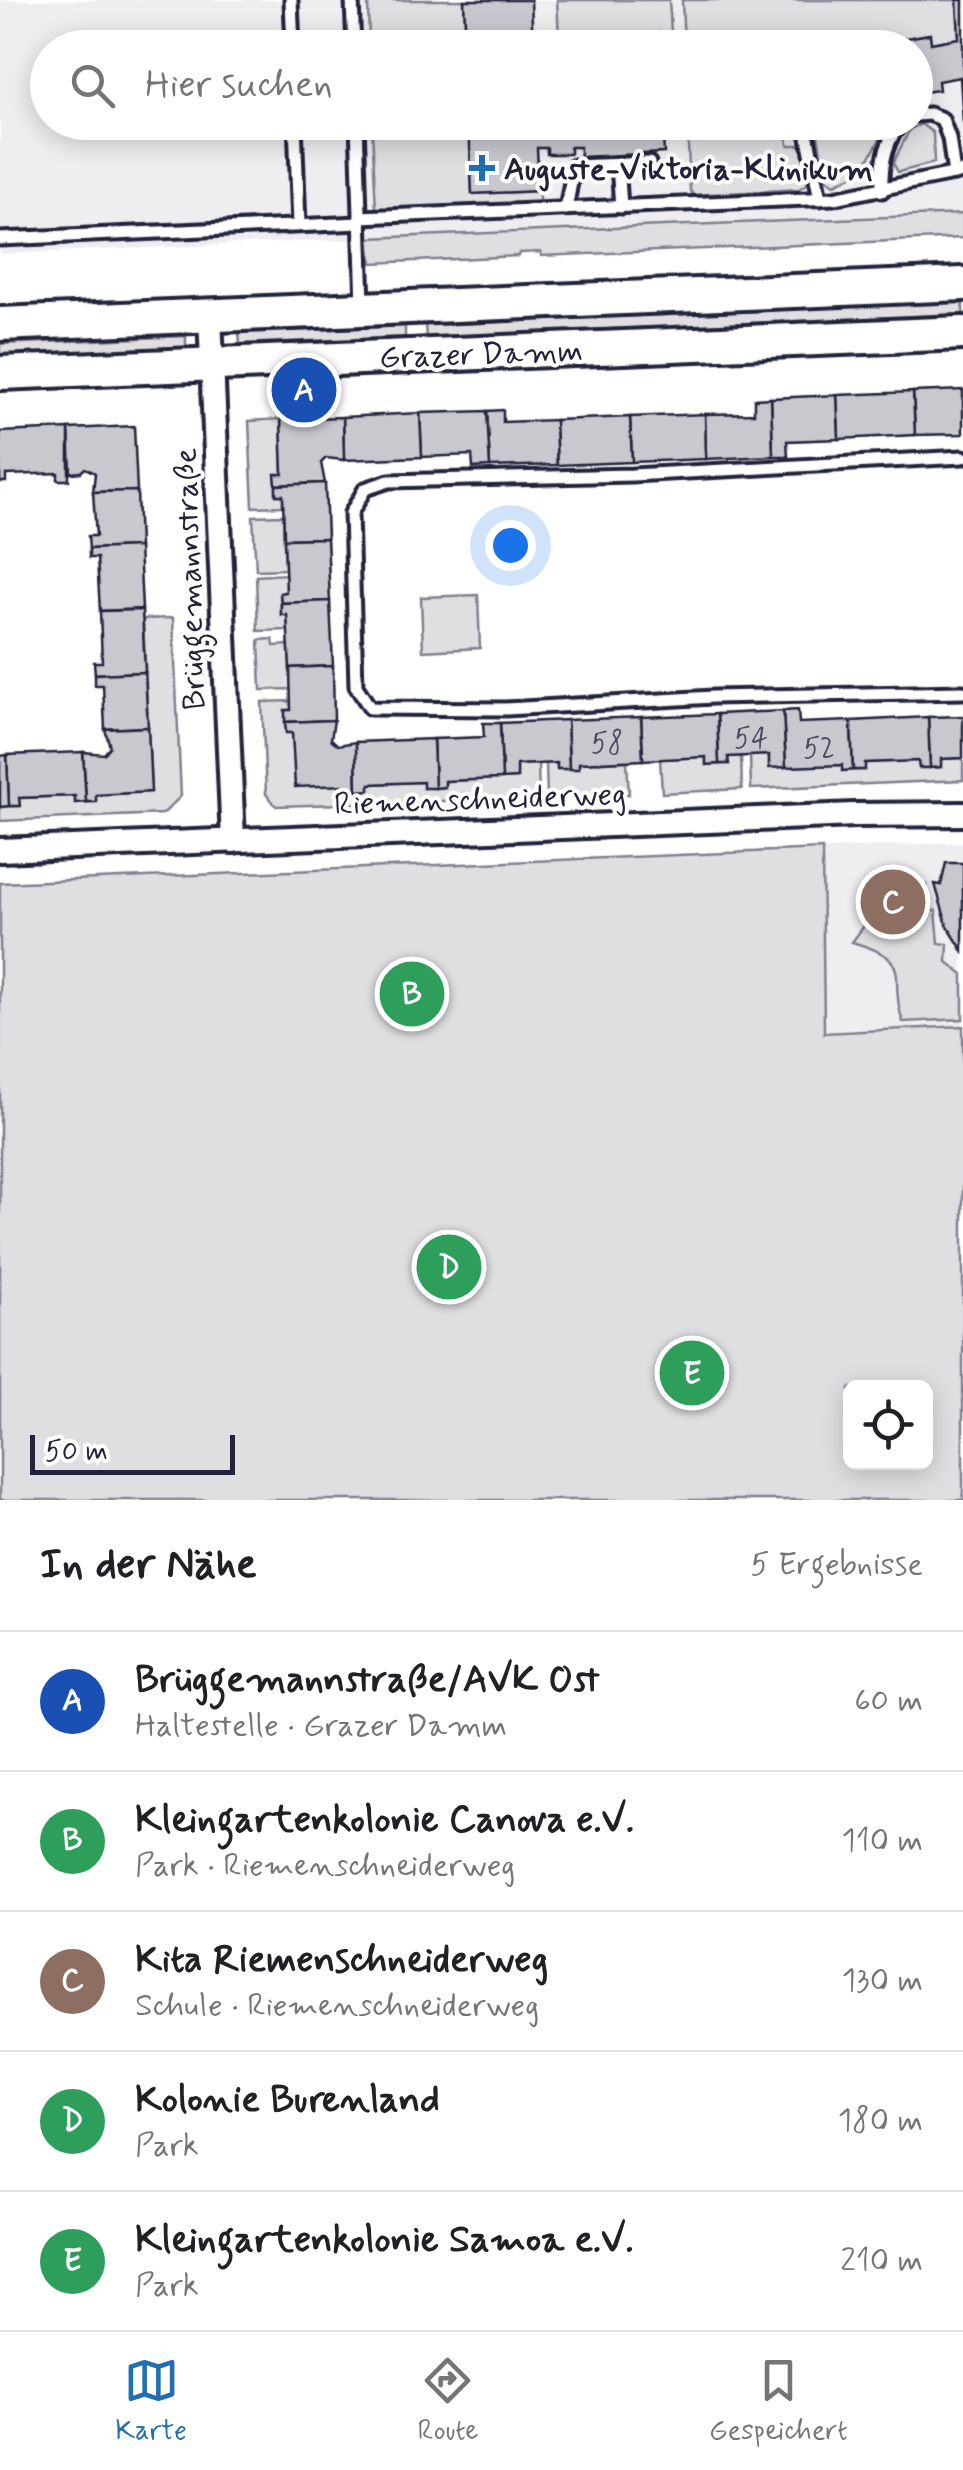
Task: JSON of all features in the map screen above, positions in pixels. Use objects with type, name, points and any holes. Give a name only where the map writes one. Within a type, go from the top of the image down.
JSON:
[{"type":"main road","name":"Grazer Damm","points":[[0,324],[963,284]]},
{"type":"main road","name":"Grazer Damm","points":[[0,374],[963,334]]},
{"type":"street","name":"Brüggemannstraße","points":[[210,316],[232,840]]},
{"type":"street","name":"Riemenschneiderweg","points":[[0,850],[963,814]]},
{"type":"lane","points":[[291,0],[292,30]]},
{"type":"lane","points":[[352,0],[353,30]]},
{"type":"lane","points":[[0,239],[820,199],[959,173],[942,119],[933,116]]},
{"type":"lane","points":[[297,140],[299,225]]},
{"type":"lane","points":[[358,140],[363,309]]},
{"type":"lane","points":[[809,140],[820,199]]},
{"type":"lane","points":[[882,190],[881,166],[892,140]]},
{"type":"lane","points":[[566,209],[574,166],[649,163]]},
{"type":"lane","points":[[618,164],[621,206]]},
{"type":"lane","points":[[963,458],[632,476],[389,482],[365,489],[351,513],[356,686],[370,708],[506,709],[654,699],[963,692]]},
{"type":"shaded area","name":"Auguste-Viktoria-Klinikum","points":[[0,0],[963,0],[963,214],[0,254]]},
{"type":"shaded area","points":[[368,0],[464,0],[465,30],[369,30]]},
{"type":"shaded area","points":[[557,0],[669,0],[671,30],[559,30]]},
{"type":"shaded area","points":[[682,0],[957,0],[959,38],[933,43],[933,30],[683,30]]},
{"type":"shaded area","points":[[933,133],[934,163],[898,172],[893,163],[904,140],[933,140]]},
{"type":"shaded area","points":[[373,140],[470,140],[472,194],[539,191],[539,202],[376,209]]},
{"type":"shaded area","points":[[688,140],[788,140],[788,145],[803,145],[808,183],[799,189],[693,195]]},
{"type":"shaded area","points":[[819,140],[879,140],[862,171],[835,184],[825,178]]},
{"type":"shaded area","points":[[963,214],[963,238],[541,256],[541,252],[372,263],[369,238]]},
{"type":"shaded area","points":[[963,302],[963,314],[426,337],[425,325]]},
{"type":"shaded area","points":[[405,326],[405,337],[240,344],[239,333]]},
{"type":"shaded area","points":[[186,336],[186,347],[0,355],[0,344]]},
{"type":"shaded area","points":[[281,419],[283,474],[276,475],[276,495],[283,495],[283,506],[253,507],[249,421]]},
{"type":"shaded area","points":[[283,515],[285,569],[256,570],[253,516]]},
{"type":"shaded area","points":[[286,574],[286,592],[280,593],[281,614],[287,615],[288,630],[258,631],[256,576]]},
{"type":"shaded area","points":[[478,595],[480,648],[423,651],[421,597]]},
{"type":"shaded area","points":[[173,618],[181,796],[163,814],[0,821],[0,807],[19,806],[19,798],[75,796],[75,803],[95,802],[96,795],[151,792],[143,619]]},
{"type":"shaded area","points":[[273,639],[274,646],[289,645],[291,689],[261,690],[259,640]]},
{"type":"shaded area","points":[[291,701],[291,710],[285,711],[286,732],[292,733],[347,785],[348,791],[369,790],[370,784],[423,782],[424,788],[444,787],[445,781],[517,778],[517,765],[538,764],[539,798],[276,806],[266,794],[262,702]]},
{"type":"shaded area","points":[[769,755],[769,767],[842,765],[843,771],[864,770],[865,763],[918,761],[919,768],[940,767],[941,759],[963,758],[963,780],[751,789],[750,756]]},
{"type":"shaded area","points":[[741,756],[742,789],[662,793],[660,759],[706,757],[706,765],[728,764],[728,757]]},
{"type":"shaded area","points":[[627,761],[629,794],[547,797],[546,764],[557,763],[558,769],[579,768],[579,763]]},
{"type":"shaded area","points":[[963,842],[963,1026],[824,1033],[822,849]]},
{"type":"shaded area","points":[[822,849],[824,1033],[963,1026],[963,1500],[0,1500],[0,883]]},
{"type":"shaded area","points":[[926,885],[925,910],[936,911],[939,943],[948,944],[947,962],[963,974],[963,1019],[903,1022],[893,963],[873,949],[852,942],[869,919],[872,889]]},
{"type":"building","points":[[464,0],[531,0],[532,30],[465,30]]},
{"type":"building","points":[[957,0],[963,0],[963,123],[960,77],[938,81],[939,90],[933,91],[933,43],[959,38]]},
{"type":"building","points":[[470,140],[663,140],[664,153],[580,157],[580,147],[570,147],[570,154],[547,154],[547,148],[537,148],[539,191],[472,194]]},
{"type":"building","points":[[963,390],[963,434],[915,435],[913,392]]},
{"type":"building","points":[[913,392],[915,435],[839,439],[837,395]]},
{"type":"building","points":[[837,395],[839,439],[787,441],[788,456],[773,456],[771,398]]},
{"type":"building","points":[[771,398],[773,456],[706,459],[705,414],[754,413],[754,399]]},
{"type":"building","points":[[503,410],[503,422],[555,420],[557,465],[490,467],[487,411]]},
{"type":"building","points":[[487,411],[490,467],[473,468],[472,455],[422,457],[420,413]]},
{"type":"building","points":[[420,413],[422,457],[344,460],[343,417]]},
{"type":"building","points":[[705,414],[706,459],[632,462],[630,417]]},
{"type":"building","points":[[343,417],[344,460],[326,458],[321,463],[325,483],[276,485],[275,474],[283,474],[281,419]]},
{"type":"building","points":[[630,417],[632,462],[557,465],[555,420]]},
{"type":"building","points":[[134,426],[137,491],[93,492],[95,473],[85,468],[71,473],[69,429]]},
{"type":"building","points":[[69,429],[69,480],[58,480],[58,473],[6,475],[6,482],[0,482],[0,432]]},
{"type":"building","points":[[325,483],[327,538],[284,539],[283,495],[276,495],[276,485]]},
{"type":"building","points":[[137,491],[139,547],[89,549],[88,536],[96,536],[93,492]]},
{"type":"building","points":[[327,538],[330,601],[281,603],[280,593],[286,592],[284,539]]},
{"type":"building","points":[[139,547],[142,609],[100,611],[97,558],[89,558],[89,549]]},
{"type":"building","points":[[330,601],[333,666],[290,668],[287,615],[281,615],[281,603]]},
{"type":"building","points":[[142,610],[145,672],[95,674],[94,662],[102,662],[100,611]]},
{"type":"building","points":[[333,666],[334,720],[285,722],[285,710],[291,710],[290,668]]},
{"type":"building","points":[[145,672],[148,727],[105,729],[103,685],[95,685],[95,674]]},
{"type":"building","points":[[798,710],[799,723],[851,721],[853,770],[842,771],[842,765],[786,767],[783,711]]},
{"type":"building","points":[[783,711],[786,767],[769,768],[769,755],[728,757],[729,764],[719,764],[717,714]]},
{"type":"building","points":[[717,714],[719,764],[706,765],[706,757],[643,760],[641,717]]},
{"type":"building","points":[[963,716],[963,758],[941,759],[941,767],[930,768],[928,717]]},
{"type":"building","points":[[641,717],[643,760],[579,763],[579,769],[569,769],[567,720]]},
{"type":"building","points":[[928,717],[930,768],[919,768],[918,761],[865,763],[865,770],[853,770],[851,721]]},
{"type":"building","points":[[334,720],[331,739],[338,745],[356,742],[357,791],[347,791],[347,785],[295,787],[292,733],[286,733],[285,722]]},
{"type":"building","points":[[567,720],[569,769],[557,769],[557,763],[517,765],[517,778],[502,779],[500,723]]},
{"type":"building","points":[[483,723],[500,723],[502,779],[445,781],[445,787],[435,788],[433,739],[484,737]]},
{"type":"building","points":[[148,727],[151,792],[96,795],[96,802],[86,802],[83,752],[104,754],[110,747],[105,729]]},
{"type":"building","points":[[433,739],[435,788],[423,788],[423,782],[370,784],[370,790],[357,791],[356,742]]},
{"type":"building","points":[[83,752],[86,802],[75,803],[75,796],[19,798],[20,806],[9,806],[7,755]]},
{"type":"building","points":[[7,755],[9,806],[0,807],[0,756]]},
{"type":"building","points":[[946,863],[963,863],[963,951],[947,925],[935,884],[941,885]]},
{"type":"place","name":"Auguste-Viktoria-Klinikum","points":[[482,168]]},
{"type":"place","name":"Brüggemannstraße/AVK Ost","points":[[304,390]]},
{"type":"place","name":"Kita Riemenschneiderweg","points":[[893,902]]},
{"type":"place","name":"Kleingartenkolonie Canova e.V.","points":[[412,994]]},
{"type":"place","name":"Kolonie Burenland","points":[[449,1267]]},
{"type":"place","name":"Kleingartenkolonie Samoa e.V.","points":[[692,1373]]}]
